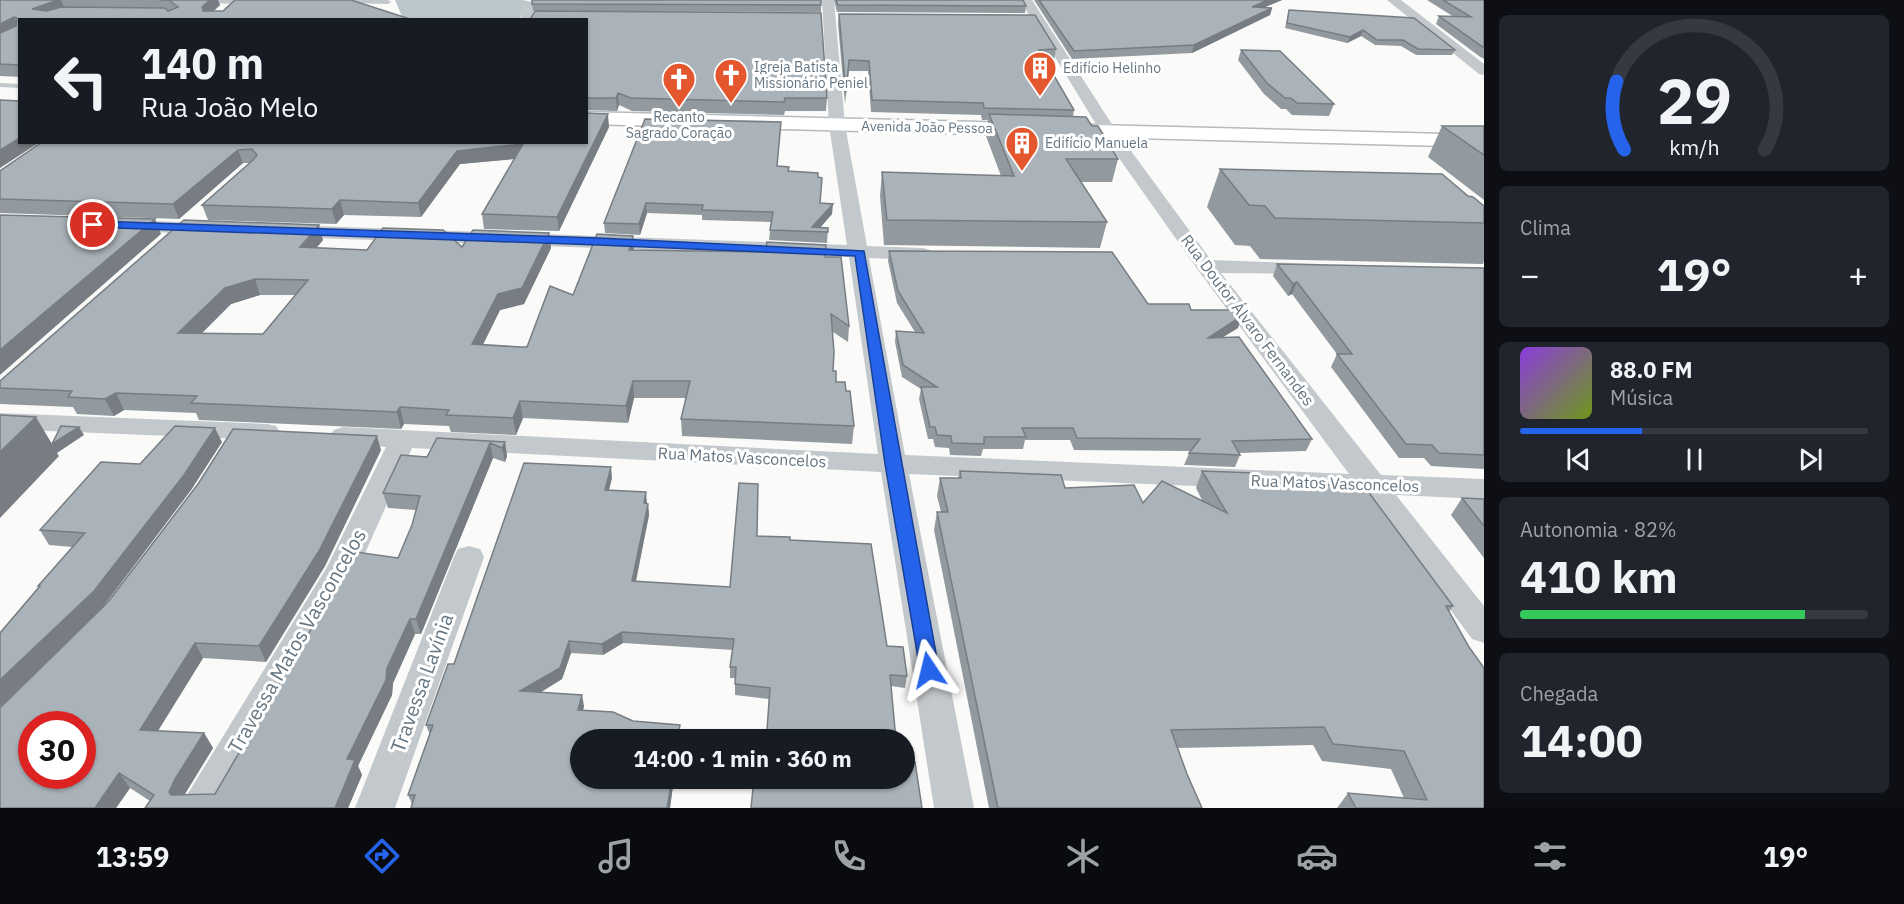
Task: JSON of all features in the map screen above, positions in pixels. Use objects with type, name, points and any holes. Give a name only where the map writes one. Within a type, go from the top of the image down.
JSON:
[{"type":"main road","points":[[0,103],[18,103]]},
{"type":"main road","name":"Avenida João Pessoa","points":[[588,118],[1484,141]]},
{"type":"street","points":[[828,0],[837,124],[893,464],[954,808]]},
{"type":"street","name":"Rua Doutor Álvaro Fernandes","points":[[1026,0],[1032,19],[1107,131],[1205,266],[1484,630]]},
{"type":"street","points":[[1393,0],[1484,71]]},
{"type":"street","points":[[527,2],[530,18]]},
{"type":"street","points":[[159,251],[209,206]]},
{"type":"street","points":[[104,225],[232,230]]},
{"type":"street","points":[[268,231],[942,254]]},
{"type":"street","points":[[1205,266],[1333,268]]},
{"type":"street","name":"Rua Matos Vasconcelos","points":[[0,421],[232,440],[304,434],[893,464],[1484,489]]},
{"type":"street","name":"Travessa Matos Vasconcelos","points":[[201,808],[341,571],[403,439]]},
{"type":"street","name":"Travessa Lavínia","points":[[375,808],[469,557]]},
{"type":"lane","points":[[189,2],[260,2]]},
{"type":"lane","points":[[329,2],[388,2]]},
{"type":"lane","points":[[0,85],[18,86]]},
{"type":"shaded area","points":[[395,0],[524,0],[520,18],[403,18]]},
{"type":"building","points":[[0,0],[58,0],[32,9],[47,11],[61,7],[165,8],[168,11],[178,7],[169,0],[210,0],[202,7],[203,11],[223,11],[235,0],[351,0],[407,18],[18,18],[18,65],[0,64],[0,33],[16,26],[17,18],[14,17],[0,24]]},
{"type":"building","points":[[532,0],[821,0],[821,5],[532,4]]},
{"type":"building","points":[[836,0],[1023,0],[1026,6],[838,5]]},
{"type":"building","points":[[1039,0],[1268,0],[1252,7],[1272,8],[1194,45],[1074,51]]},
{"type":"building","points":[[1443,0],[1484,0],[1484,48],[1439,16],[1471,17]]},
{"type":"building","points":[[1289,10],[1414,18],[1455,50],[1418,49],[1403,40],[1377,40],[1363,30],[1350,37],[1287,23]]},
{"type":"building","points":[[535,11],[821,13],[827,98],[785,98],[784,102],[631,98],[618,93],[616,98],[588,98],[588,18],[531,18]]},
{"type":"building","points":[[839,14],[1035,15],[1056,49],[1039,50],[1074,110],[984,108],[983,103],[872,100],[869,61],[849,60],[846,92]]},
{"type":"building","points":[[1241,50],[1280,51],[1334,104],[1297,103],[1291,98],[1285,98],[1267,83]]},
{"type":"building","points":[[0,100],[18,101],[18,139],[0,150]]},
{"type":"building","points":[[588,113],[608,114],[557,217],[482,214],[523,144],[588,144]]},
{"type":"building","points":[[989,114],[1086,117],[1092,126],[1098,126],[1118,159],[1066,159],[1107,222],[887,220],[882,172],[1014,176]]},
{"type":"building","points":[[645,119],[781,122],[777,166],[789,167],[788,171],[818,173],[818,177],[822,178],[820,203],[833,204],[812,227],[828,228],[828,232],[770,230],[773,212],[702,210],[703,205],[646,203],[639,224],[604,223]]},
{"type":"building","points":[[1442,126],[1484,126],[1484,155]]},
{"type":"building","points":[[39,144],[523,144],[457,151],[418,203],[340,200],[332,209],[202,205],[253,160],[257,155],[252,149],[238,150],[173,204],[0,199],[0,171]]},
{"type":"building","points":[[1220,169],[1442,174],[1484,206],[1484,223],[1275,218],[1265,206],[1249,205]]},
{"type":"building","points":[[0,215],[155,219],[0,350]]},
{"type":"building","points":[[184,220],[319,225],[300,247],[367,250],[383,228],[443,230],[462,247],[473,230],[549,233],[522,288],[498,294],[472,344],[520,347],[527,347],[550,286],[573,295],[597,234],[633,236],[629,250],[765,252],[767,242],[826,245],[825,257],[841,257],[849,326],[831,314],[833,371],[836,371],[836,382],[845,382],[846,391],[850,391],[854,426],[681,419],[690,381],[633,381],[626,406],[520,401],[513,418],[446,415],[449,410],[400,407],[397,412],[191,403],[197,396],[116,393],[105,399],[68,397],[72,391],[0,388],[0,381]],"holes":[[[255,279],[308,280],[263,334],[178,333],[225,288]]]},
{"type":"building","points":[[889,251],[1112,252],[1148,304],[1189,304],[1191,310],[1237,310],[1242,316],[1208,338],[1239,337],[1312,439],[1232,441],[1240,455],[1189,453],[1200,439],[1077,438],[1073,428],[1022,428],[1026,437],[984,437],[984,444],[952,443],[951,436],[937,435],[935,427],[930,427],[921,387],[937,387],[903,365],[896,331],[924,333],[898,291]]},
{"type":"building","points":[[1277,264],[1484,268],[1484,455],[1439,453],[1432,445],[1406,444],[1337,354],[1352,354],[1297,282],[1293,284]]},
{"type":"building","points":[[0,415],[36,417],[0,452]]},
{"type":"building","points":[[61,426],[79,427],[52,444]]},
{"type":"building","points":[[175,426],[215,428],[184,475],[94,591],[0,680],[0,633],[85,533],[40,530],[101,462],[140,464]]},
{"type":"building","points":[[233,429],[377,436],[319,551],[259,646],[195,643],[140,730],[204,733],[169,792],[171,795],[215,794],[356,552],[398,558],[412,525],[420,496],[383,493],[401,455],[427,457],[437,438],[505,442],[502,448],[490,443],[416,619],[410,619],[387,668],[386,680],[347,759],[355,760],[335,808],[145,808],[154,795],[119,773],[95,808],[0,808],[0,708],[108,602],[198,484]]},
{"type":"building","points":[[524,463],[611,467],[605,490],[646,492],[644,503],[648,504],[632,581],[730,587],[739,483],[758,484],[757,536],[871,544],[887,646],[903,647],[907,676],[890,675],[895,729],[767,729],[770,688],[735,684],[736,667],[730,667],[734,639],[622,632],[602,644],[569,641],[560,668],[520,691],[582,695],[578,710],[613,712],[633,721],[680,725],[679,729],[570,729],[570,789],[670,789],[667,808],[411,808],[415,795],[408,795],[433,725],[426,725],[448,664],[454,664]]},
{"type":"building","points":[[960,471],[1061,475],[1065,488],[1134,485],[1143,503],[1162,481],[1227,513],[1202,471],[1256,473],[1262,483],[1364,486],[1453,606],[1446,606],[1469,647],[1484,668],[1484,808],[1356,808],[1348,793],[1427,800],[1404,751],[1333,744],[1324,727],[1171,730],[1202,808],[998,808],[937,512],[948,512],[940,478],[961,478]]},
{"type":"building","points":[[1462,498],[1484,499],[1484,526]]},
{"type":"building","points":[[915,762],[922,808],[751,808],[753,789],[915,789]]},
{"type":"place","name":"Edifício Helinho","points":[[1040,97]]},
{"type":"place","name":"Igreja Batista Missionário Peniel","points":[[731,104]]},
{"type":"place","name":"Recanto Sagrado Coração","points":[[679,108]]},
{"type":"place","name":"Edifício Manuela","points":[[1022,172]]},
{"type":"route","points":[[93,225],[598,241],[860,253],[893,464],[929,670]]}]
